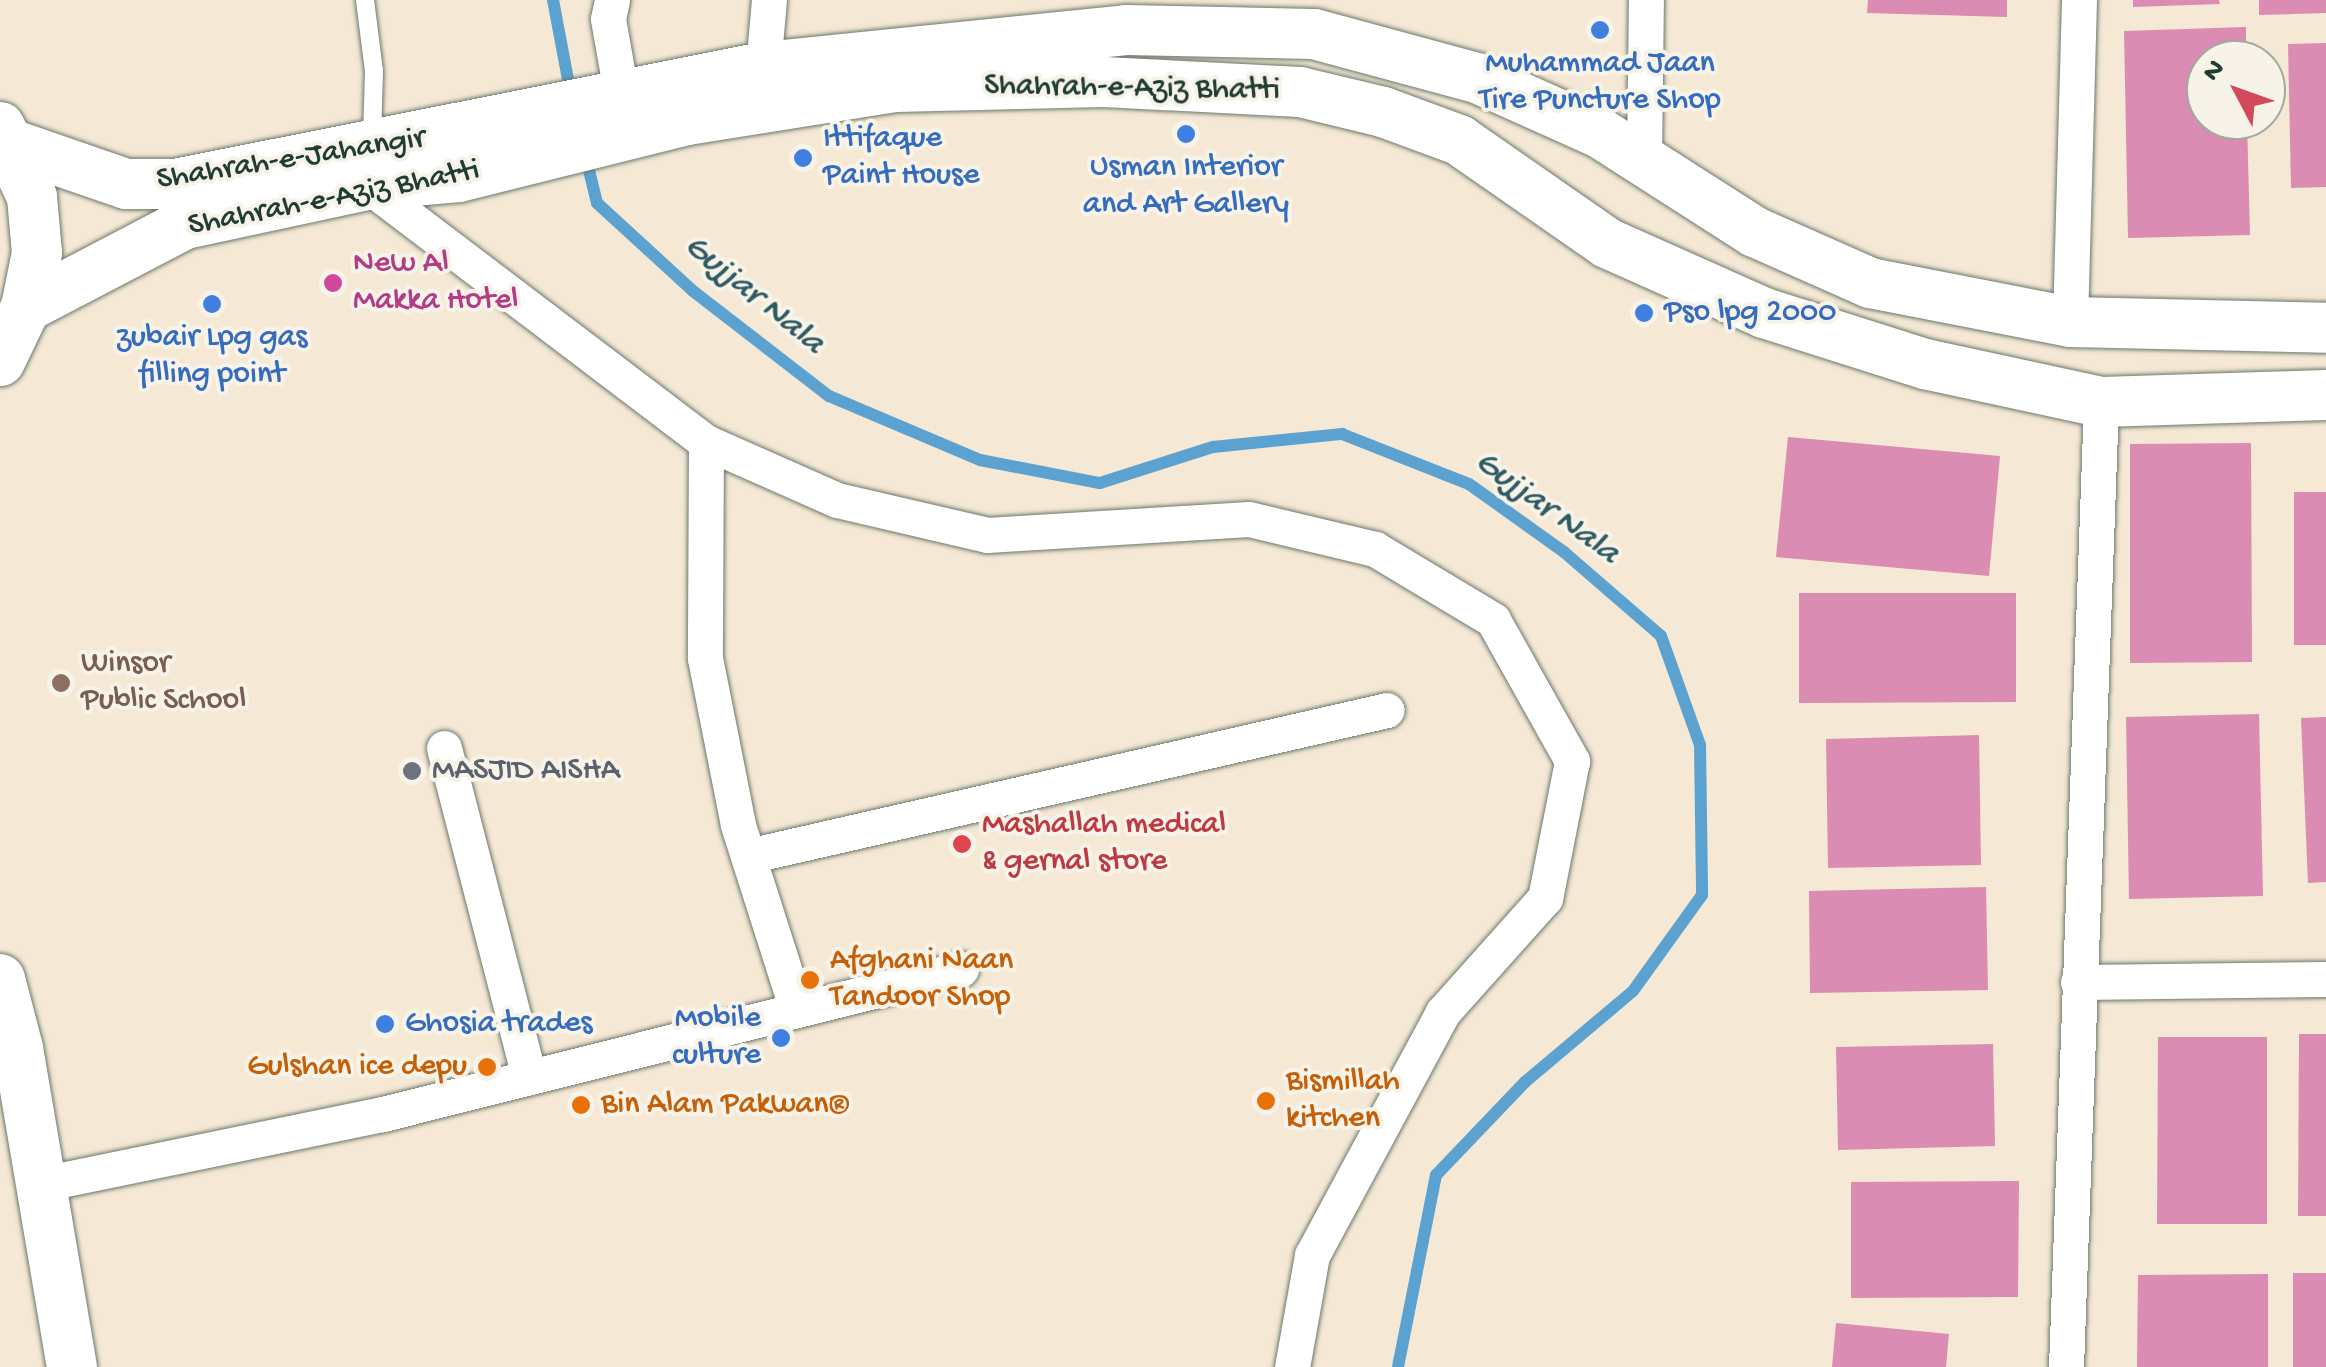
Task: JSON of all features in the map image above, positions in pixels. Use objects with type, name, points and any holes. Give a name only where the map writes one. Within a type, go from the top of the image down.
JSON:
[{"type":"main road","name":"Shahrah-e-Aziz Bhatti","points":[[457,155],[622,98],[682,104],[763,66],[1295,17],[1477,78],[1644,156],[1755,232],[1870,283],[2070,322],[2326,328]]},
{"type":"main road","name":"Shahrah-e-Aziz Bhatti","points":[[457,155],[682,104],[896,88],[1104,82],[1300,92],[1459,140],[1607,243],[1764,314],[1925,364],[2101,402],[2326,396]]},
{"type":"main road","name":"Shahrah-e-Jahangir","points":[[6,136],[126,184],[175,184],[457,155]]},
{"type":"main road","points":[[0,360],[26,308],[35,234],[32,197],[6,136]]},
{"type":"main road","name":"Shahrah-e-Aziz Bhatti","points":[[26,308],[185,224],[369,167]]},
{"type":"main road","points":[[0,980],[72,1367]]},
{"type":"street","points":[[612,0],[608,18],[622,98]]},
{"type":"street","points":[[763,66],[768,0]]},
{"type":"street","points":[[1644,156],[1646,0]]},
{"type":"street","points":[[2070,322],[2079,0]]},
{"type":"street","points":[[369,167],[706,442],[837,500],[987,534],[1249,519],[1375,549],[1493,620],[1572,760],[1544,898],[1443,1012],[1321,1237],[1312,1255],[1292,1367]]},
{"type":"street","points":[[2066,1367],[2101,402]]},
{"type":"street","points":[[706,442],[705,658],[748,856],[797,1010]]},
{"type":"street","points":[[748,856],[1387,710]]},
{"type":"street","points":[[444,748],[529,1077]]},
{"type":"street","points":[[41,1184],[529,1077],[961,969]]},
{"type":"street","points":[[2078,982],[2326,978]]},
{"type":"lane","points":[[365,0],[374,72],[369,167]]},
{"type":"building","points":[[1868,0],[2007,0],[2007,17],[1867,13]]},
{"type":"building","points":[[2133,0],[2219,0],[2220,4],[2133,7]]},
{"type":"building","points":[[2259,0],[2326,0],[2326,13],[2259,15]]},
{"type":"building","points":[[2246,27],[2246,40],[2186,40],[2186,140],[2248,140],[2250,235],[2128,238],[2124,31]]},
{"type":"building","points":[[2326,43],[2326,187],[2291,188],[2288,44]]},
{"type":"building","points":[[1788,437],[2000,456],[1989,576],[1776,557]]},
{"type":"building","points":[[2251,443],[2252,662],[2130,663],[2130,444]]},
{"type":"building","points":[[2294,492],[2326,492],[2326,645],[2294,645]]},
{"type":"building","points":[[1799,593],[2016,593],[2016,702],[1799,703]]},
{"type":"building","points":[[2259,714],[2263,896],[2129,899],[2126,717]]},
{"type":"building","points":[[2326,717],[2326,882],[2308,883],[2301,718]]},
{"type":"building","points":[[1979,735],[1981,865],[1828,868],[1826,739]]},
{"type":"building","points":[[1986,887],[1988,990],[1810,993],[1809,891]]},
{"type":"building","points":[[2299,1034],[2326,1034],[2326,1216],[2298,1216]]},
{"type":"building","points":[[2158,1037],[2267,1037],[2267,1224],[2157,1224]]},
{"type":"building","points":[[1993,1044],[1995,1146],[1838,1150],[1836,1047]]},
{"type":"building","points":[[2019,1181],[2018,1297],[1851,1298],[1851,1182]]},
{"type":"building","points":[[2293,1273],[2326,1273],[2326,1367],[2293,1367]]},
{"type":"building","points":[[2268,1274],[2268,1367],[2137,1367],[2138,1275]]},
{"type":"building","points":[[1836,1323],[1949,1334],[1946,1367],[1832,1367]]},
{"type":"waterway","name":"Gujjar Nala","points":[[553,0],[571,95]]},
{"type":"waterway","name":"Gujjar Nala","points":[[586,158],[597,203],[693,291],[829,396],[980,460],[1100,483],[1213,447],[1342,434],[1469,484],[1564,552],[1661,636],[1700,745],[1702,895],[1633,991],[1525,1082],[1436,1175],[1398,1367]]},
{"type":"place","name":"Muhammad Jaan Tire Puncture Shop","points":[[1600,30]]},
{"type":"place","name":"Usman Interior and Art Gallery","points":[[1186,134]]},
{"type":"place","name":"Ittifaque Paint House","points":[[803,158]]},
{"type":"place","name":"New Al Makka Hotel","points":[[333,283]]},
{"type":"place","name":"zubair Lpg gas filling point","points":[[212,304]]},
{"type":"place","name":"Pso lpg 2000","points":[[1644,313]]},
{"type":"place","name":"Winsor Public School","points":[[61,683]]},
{"type":"place","name":"MASJID AISHA","points":[[412,771]]},
{"type":"place","name":"Mashallah medical & gernal store","points":[[962,844]]},
{"type":"place","name":"Afghani Naan Tandoor Shop","points":[[810,980]]},
{"type":"place","name":"Ghosia trades","points":[[385,1024]]},
{"type":"place","name":"Mobile culture","points":[[781,1038]]},
{"type":"place","name":"Gulshan ice depu","points":[[487,1067]]},
{"type":"place","name":"Bismillah kitchen","points":[[1266,1101]]},
{"type":"place","name":"Bin Alam Pakwan®","points":[[581,1105]]}]
